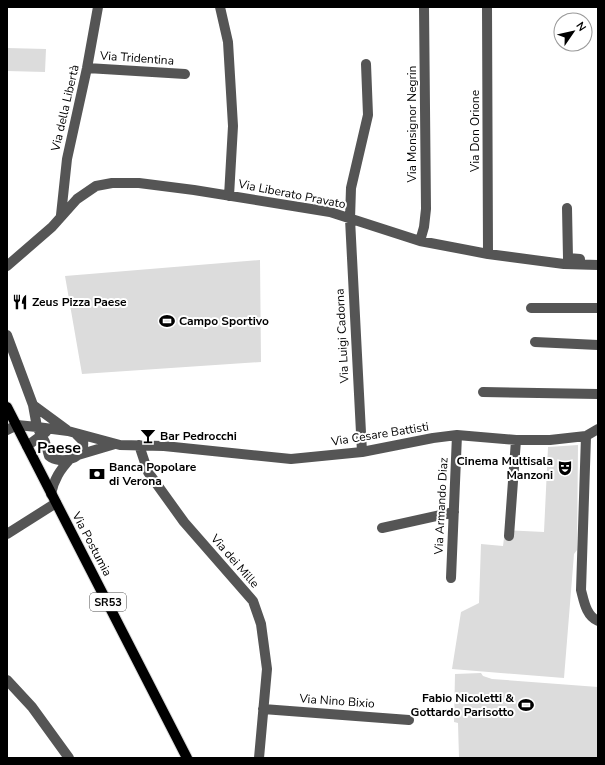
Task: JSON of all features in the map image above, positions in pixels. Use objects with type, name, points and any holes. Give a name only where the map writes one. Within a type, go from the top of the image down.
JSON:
[{"type":"main road","name":"Via Postumia","points":[[7,407],[188,758]]},
{"type":"street","name":"Via della Libertà","points":[[61,215],[67,159],[87,68],[98,7]]},
{"type":"street","points":[[220,7],[228,42],[233,126],[229,196]]},
{"type":"street","name":"Via Monsignor Negrin","points":[[420,241],[424,227],[426,209],[424,7]]},
{"type":"street","name":"Via Don Orione","points":[[487,7],[488,254]]},
{"type":"street","name":"Via Luigi Cadorna","points":[[362,452],[350,219],[351,188],[368,115],[366,64]]},
{"type":"street","name":"Via Tridentina","points":[[87,68],[184,74]]},
{"type":"street","name":"Via Liberato Pravato","points":[[7,266],[52,227],[77,198],[96,186],[112,183],[139,183],[330,212],[420,241],[488,254],[564,264],[598,265]]},
{"type":"street","points":[[567,208],[568,258],[598,260]]},
{"type":"street","points":[[531,308],[598,308]]},
{"type":"street","points":[[7,335],[43,433],[49,456],[57,461]]},
{"type":"street","points":[[535,342],[598,345]]},
{"type":"street","points":[[483,392],[598,394]]},
{"type":"street","points":[[7,534],[53,498],[53,482],[58,473],[84,449],[83,441],[33,405]]},
{"type":"street","points":[[7,430],[17,425],[43,433],[71,432],[115,444]]},
{"type":"street","name":"Via Cesare Battisti","points":[[115,444],[164,446],[291,460],[362,452],[433,438],[457,435],[516,440],[550,440],[586,436],[598,429]]},
{"type":"street","points":[[27,446],[43,433]]},
{"type":"street","name":"Via Armando Diaz","points":[[451,578],[457,435]]},
{"type":"street","points":[[586,436],[581,590],[585,607],[594,619],[598,621]]},
{"type":"street","points":[[509,536],[516,440]]},
{"type":"street","points":[[34,458],[50,462],[57,461],[115,444]]},
{"type":"street","name":"Via dei Mille","points":[[139,445],[148,472],[184,522],[253,601],[261,624],[267,669],[260,758]]},
{"type":"street","points":[[382,528],[454,512]]},
{"type":"street","points":[[7,680],[32,707],[68,758]]},
{"type":"street","name":"Via Nino Bixio","points":[[264,709],[409,720]]},
{"type":"shaded area","points":[[7,48],[46,49],[45,72],[7,71]]},
{"type":"shaded area","points":[[260,260],[261,362],[82,374],[65,276]]},
{"type":"shaded area","points":[[578,445],[577,550],[574,554],[564,678],[452,669],[461,612],[479,603],[481,544],[503,546],[505,530],[544,532],[548,447]]},
{"type":"shaded area","name":"Fabio Nicoletti & Gottardo Parisotto","points":[[481,673],[483,676],[492,679],[598,687],[598,758],[459,758],[458,723],[454,722],[455,674]]},
{"type":"place","name":"Zeus Pizza Paese","points":[[20,302]]},
{"type":"place","name":"Campo Sportivo","points":[[167,321]]},
{"type":"place","name":"Bar Pedrocchi","points":[[148,436]]},
{"type":"place","name":"Cinema Multisala Manzoni","points":[[565,468]]},
{"type":"place","name":"Banca Popolare di Verona","points":[[97,474]]},
{"type":"place","name":"Fabio Nicoletti & Gottardo Parisotto","points":[[526,705]]},
{"type":"district","name":"Paese","points":[[59,447]]}]
